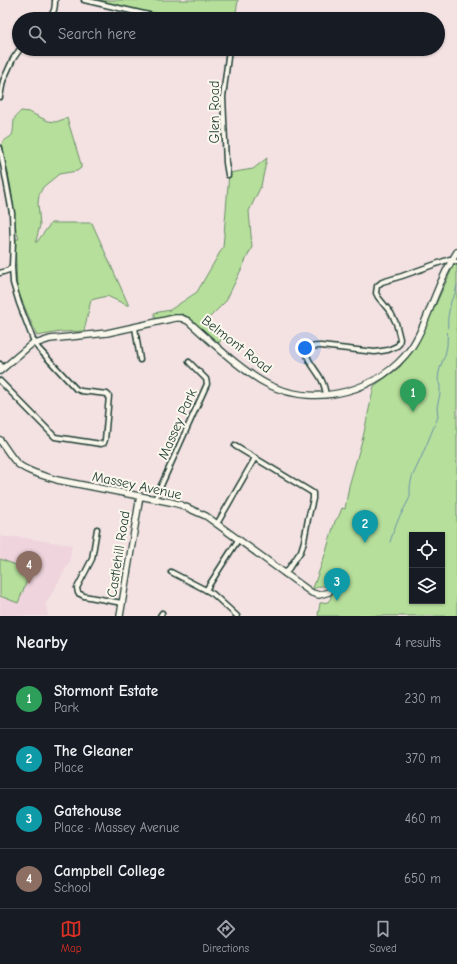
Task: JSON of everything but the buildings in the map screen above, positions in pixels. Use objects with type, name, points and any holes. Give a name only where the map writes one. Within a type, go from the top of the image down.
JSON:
[{"type":"main road","name":"Belmont Road","points":[[1,368],[34,343],[50,339],[107,333],[175,318],[185,319],[188,321],[240,365],[269,385],[299,394],[326,395],[345,392],[368,384],[386,373],[401,360],[410,349],[420,333],[436,294],[455,261],[457,252]]},
{"type":"main road","name":"Massey Avenue","points":[[0,440],[16,462],[24,468],[40,475],[57,480],[181,505],[206,516],[315,595],[330,592]]},
{"type":"main road","name":"Castlehill Road","points":[[120,616],[140,496]]},
{"type":"street","points":[[54,12],[55,0]]},
{"type":"street","points":[[84,0],[136,12]]},
{"type":"street","points":[[0,98],[3,81],[15,56]]},
{"type":"street","name":"Glen Road","points":[[228,56],[223,97],[225,149],[228,175]]},
{"type":"street","points":[[0,148],[12,213],[13,283],[18,303],[34,343],[76,389],[107,394],[109,396],[104,443],[101,444],[55,437],[0,381]]},
{"type":"street","points":[[326,395],[322,381],[307,358],[306,351],[308,348],[321,346],[375,352],[388,350],[397,346],[400,339],[398,328],[395,319],[378,297],[376,293],[377,286],[382,282],[450,260],[455,261]]},
{"type":"street","points":[[0,273],[9,270],[12,266]]},
{"type":"street","points":[[135,327],[140,360]]},
{"type":"street","name":"Massey Park","points":[[155,499],[207,384],[206,379],[189,362]]},
{"type":"street","points":[[235,446],[313,493],[313,499],[301,551],[285,574]]},
{"type":"street","points":[[217,524],[255,458]]},
{"type":"street","points":[[97,528],[92,559],[78,585],[78,591],[80,595],[122,603]]},
{"type":"street","points":[[206,590],[238,540]]},
{"type":"street","points":[[171,572],[213,594],[237,616]]},
{"type":"shaded area","points":[[0,536],[18,537],[72,545],[69,563],[46,604],[48,616],[0,616]]},
{"type":"green space","points":[[97,0],[238,0],[236,12],[144,12]]},
{"type":"green space","points":[[21,111],[29,112],[48,121],[56,122],[67,118],[81,164],[81,168],[77,171],[59,174],[43,187],[39,195],[38,203],[40,225],[35,242],[37,242],[51,223],[92,223],[129,306],[107,296],[91,300],[84,331],[60,332],[37,336],[17,289],[15,239],[19,239],[16,230],[11,188],[2,143],[12,135],[15,118]]},
{"type":"green space","points":[[267,158],[261,186],[249,211],[252,247],[226,301],[207,320],[223,337],[219,343],[188,317],[182,314],[156,319],[154,313],[170,310],[197,292],[223,247],[229,173],[253,169]]},
{"type":"green space","points":[[457,258],[457,616],[318,616],[320,603],[328,602],[331,598],[328,586],[313,588],[335,521],[342,508],[345,509],[349,486],[363,437],[374,386],[400,367],[420,339]]},
{"type":"green space","points":[[0,559],[31,571],[18,603],[0,596]]},
{"type":"waterway","points":[[390,542],[396,524],[410,497],[412,477],[438,417],[437,407],[440,394],[438,379],[439,372],[447,346],[448,317],[451,301],[455,294],[457,285]]},
{"type":"place","name":"Stormont Estate","points":[[413,412]]},
{"type":"place","name":"The Gleaner","points":[[365,543]]},
{"type":"place","name":"Campbell College","points":[[29,584]]},
{"type":"place","name":"Gatehouse","points":[[337,601]]}]
